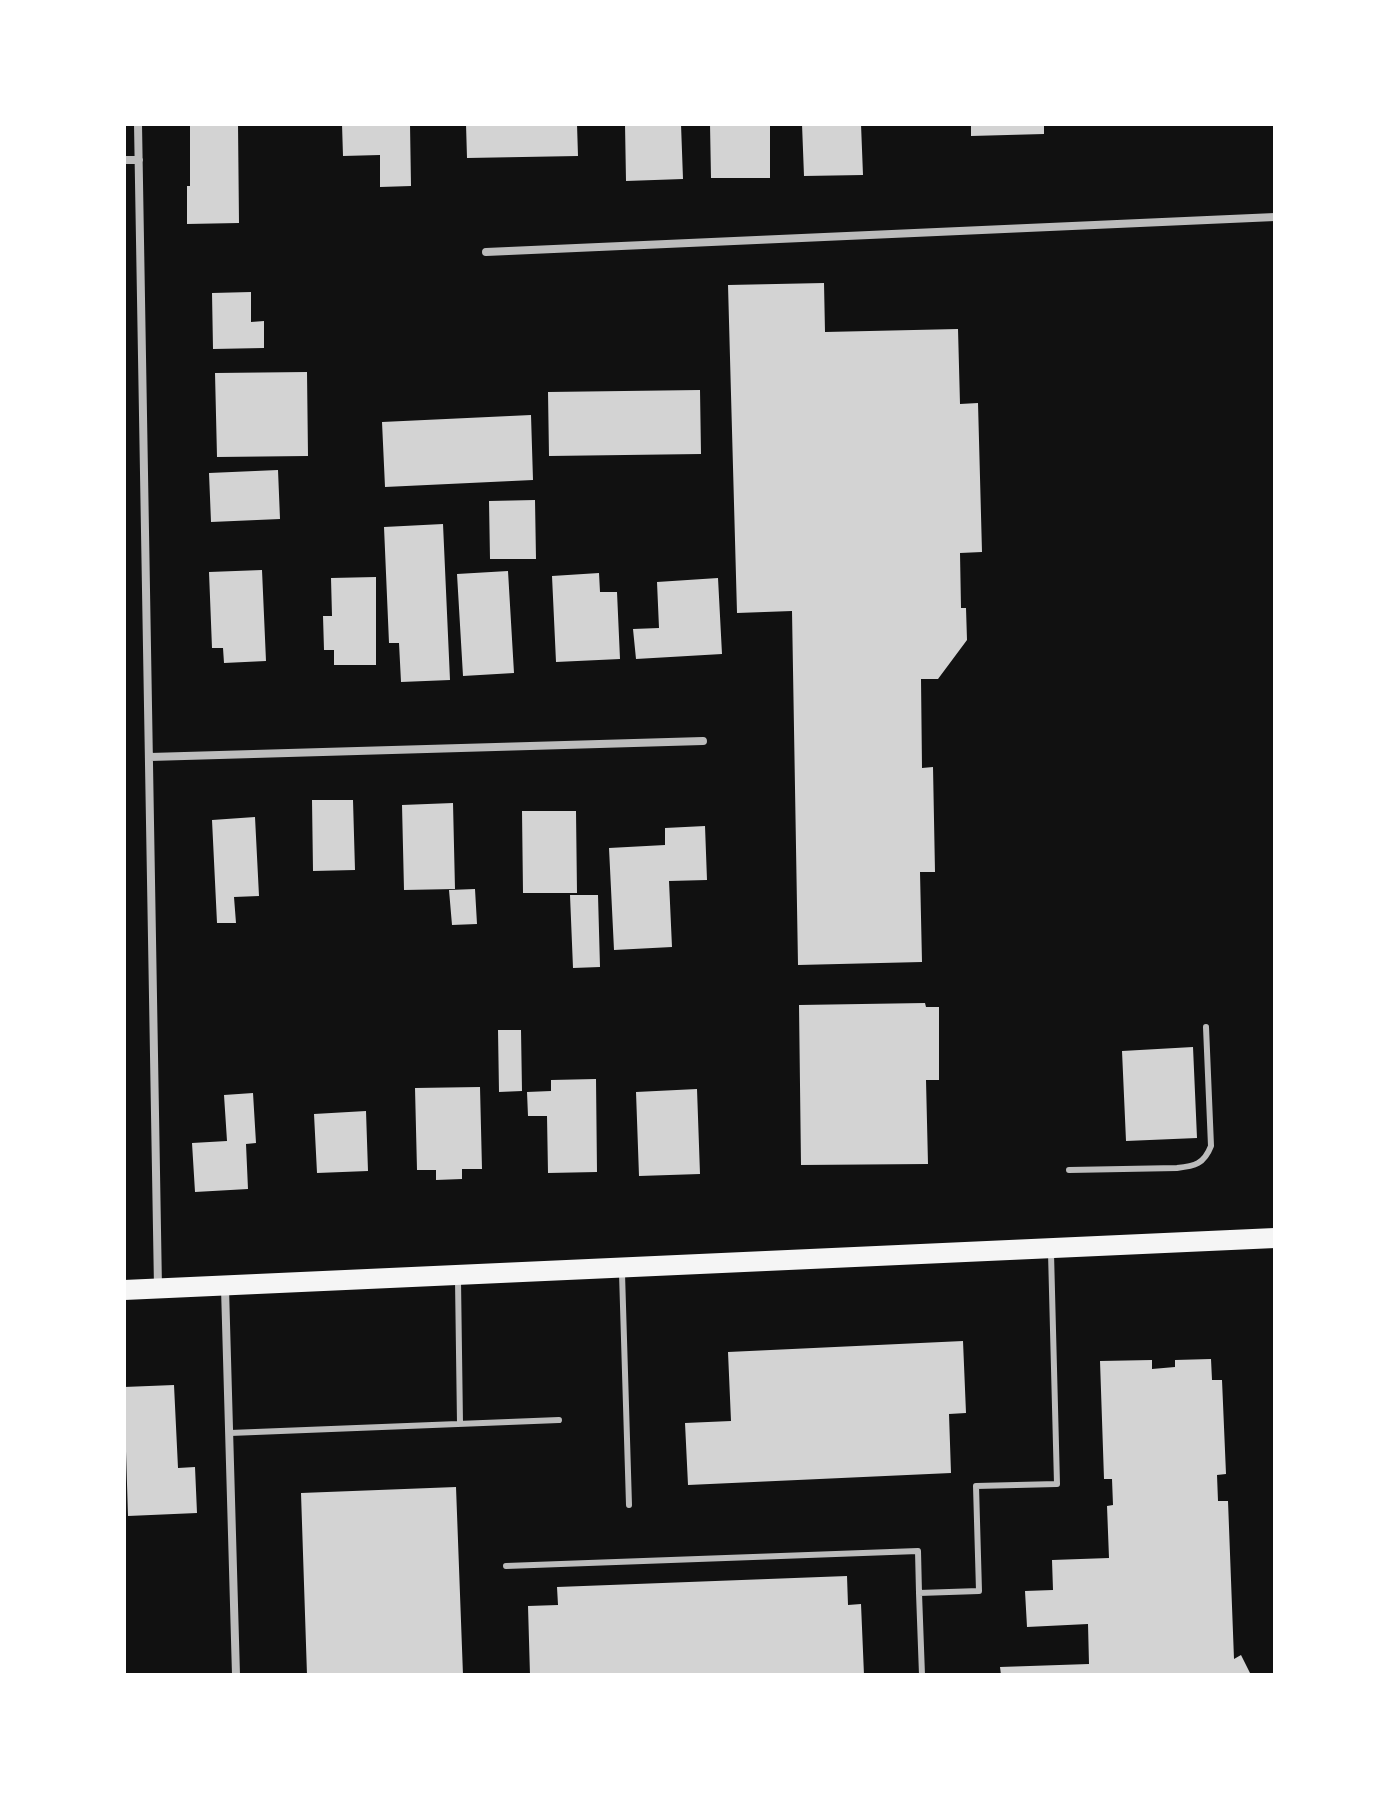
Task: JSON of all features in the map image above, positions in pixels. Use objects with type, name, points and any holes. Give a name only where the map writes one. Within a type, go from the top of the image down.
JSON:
[{"type":"main road","points":[[124,1290],[1275,1238]]},
{"type":"street","points":[[138,124],[158,1289]]},
{"type":"street","points":[[124,160],[139,160]]},
{"type":"street","points":[[486,252],[1275,217]]},
{"type":"street","points":[[150,757],[703,741]]},
{"type":"street","points":[[225,1287],[236,1675]]},
{"type":"lane","points":[[1069,1170],[1193,1167],[1206,1160],[1211,1146],[1206,1027]]},
{"type":"lane","points":[[919,1593],[979,1591],[976,1486],[1057,1484],[1051,1249]]},
{"type":"lane","points":[[622,1269],[629,1505]]},
{"type":"lane","points":[[458,1276],[460,1424]]},
{"type":"lane","points":[[230,1433],[559,1420]]},
{"type":"lane","points":[[506,1566],[918,1551],[922,1675]]},
{"type":"building","points":[[190,124],[238,124],[239,223],[187,224]]},
{"type":"building","points":[[342,124],[410,124],[411,186],[380,187],[380,155],[343,156]]},
{"type":"building","points":[[466,124],[577,124],[578,156],[467,158]]},
{"type":"building","points":[[625,124],[681,124],[683,179],[626,181]]},
{"type":"building","points":[[710,124],[770,124],[770,178],[711,178]]},
{"type":"building","points":[[802,124],[861,124],[863,175],[804,176]]},
{"type":"building","points":[[971,124],[1044,124],[1044,134],[971,136]]},
{"type":"building","points":[[824,283],[825,332],[958,329],[960,404],[978,403],[982,552],[960,553],[961,608],[966,608],[967,640],[938,679],[921,679],[922,768],[933,767],[935,872],[920,872],[922,962],[798,965],[792,611],[737,613],[728,285]]},
{"type":"building","points":[[251,292],[251,322],[264,321],[264,348],[213,349],[212,293]]},
{"type":"building","points":[[307,372],[308,456],[217,457],[215,373]]},
{"type":"building","points":[[700,390],[701,454],[549,456],[548,392]]},
{"type":"building","points":[[531,415],[533,480],[385,487],[382,422]]},
{"type":"building","points":[[278,470],[280,519],[211,522],[209,473]]},
{"type":"building","points":[[535,500],[536,559],[490,559],[489,501]]},
{"type":"building","points":[[443,524],[450,680],[401,682],[399,643],[389,643],[384,527]]},
{"type":"building","points":[[262,570],[266,661],[224,663],[223,648],[212,648],[209,572]]},
{"type":"building","points":[[508,571],[514,673],[463,676],[457,574]]},
{"type":"building","points":[[599,573],[600,592],[617,592],[620,659],[556,662],[552,576]]},
{"type":"building","points":[[376,577],[376,665],[334,665],[334,650],[324,650],[323,616],[332,616],[331,578]]},
{"type":"building","points":[[718,578],[722,654],[636,659],[633,629],[659,628],[657,582]]},
{"type":"building","points":[[312,800],[353,800],[355,870],[313,871]]},
{"type":"building","points":[[453,803],[455,889],[404,890],[402,805]]},
{"type":"building","points":[[522,811],[576,811],[577,893],[523,893]]},
{"type":"building","points":[[255,817],[259,896],[234,897],[236,923],[217,923],[212,820]]},
{"type":"building","points":[[705,826],[707,880],[669,881],[672,947],[614,950],[609,848],[665,845],[665,828]]},
{"type":"building","points":[[475,889],[477,924],[452,925],[449,890]]},
{"type":"building","points":[[570,895],[598,895],[600,967],[573,968]]},
{"type":"building","points":[[925,1003],[926,1007],[939,1007],[939,1080],[926,1080],[928,1164],[801,1165],[799,1005]]},
{"type":"building","points":[[498,1030],[521,1030],[522,1091],[499,1092]]},
{"type":"building","points":[[1193,1047],[1197,1138],[1126,1141],[1122,1051]]},
{"type":"building","points":[[596,1079],[597,1172],[548,1173],[547,1116],[528,1116],[527,1092],[551,1091],[551,1080]]},
{"type":"building","points":[[480,1087],[482,1169],[462,1169],[462,1179],[436,1180],[436,1170],[417,1170],[415,1088]]},
{"type":"building","points":[[697,1089],[700,1174],[639,1176],[636,1092]]},
{"type":"building","points":[[253,1093],[256,1143],[246,1144],[248,1189],[195,1192],[192,1143],[227,1141],[224,1095]]},
{"type":"building","points":[[366,1111],[368,1171],[317,1173],[314,1114]]},
{"type":"building","points":[[963,1341],[966,1413],[949,1414],[951,1473],[688,1485],[685,1423],[731,1421],[728,1352]]},
{"type":"building","points":[[1211,1359],[1212,1380],[1222,1380],[1226,1474],[1217,1475],[1218,1501],[1228,1501],[1234,1659],[1241,1655],[1250,1673],[1001,1675],[1000,1667],[1089,1664],[1088,1624],[1027,1627],[1025,1591],[1053,1590],[1052,1560],[1109,1558],[1107,1506],[1113,1505],[1112,1479],[1104,1479],[1100,1361],[1152,1360],[1152,1369],[1175,1367],[1175,1360]]},
{"type":"building","points":[[174,1385],[178,1468],[195,1467],[197,1513],[128,1516],[124,1387]]},
{"type":"building","points":[[456,1487],[463,1675],[307,1675],[301,1493]]},
{"type":"building","points":[[847,1576],[848,1605],[861,1604],[864,1675],[530,1675],[528,1606],[558,1605],[557,1587]]}]
